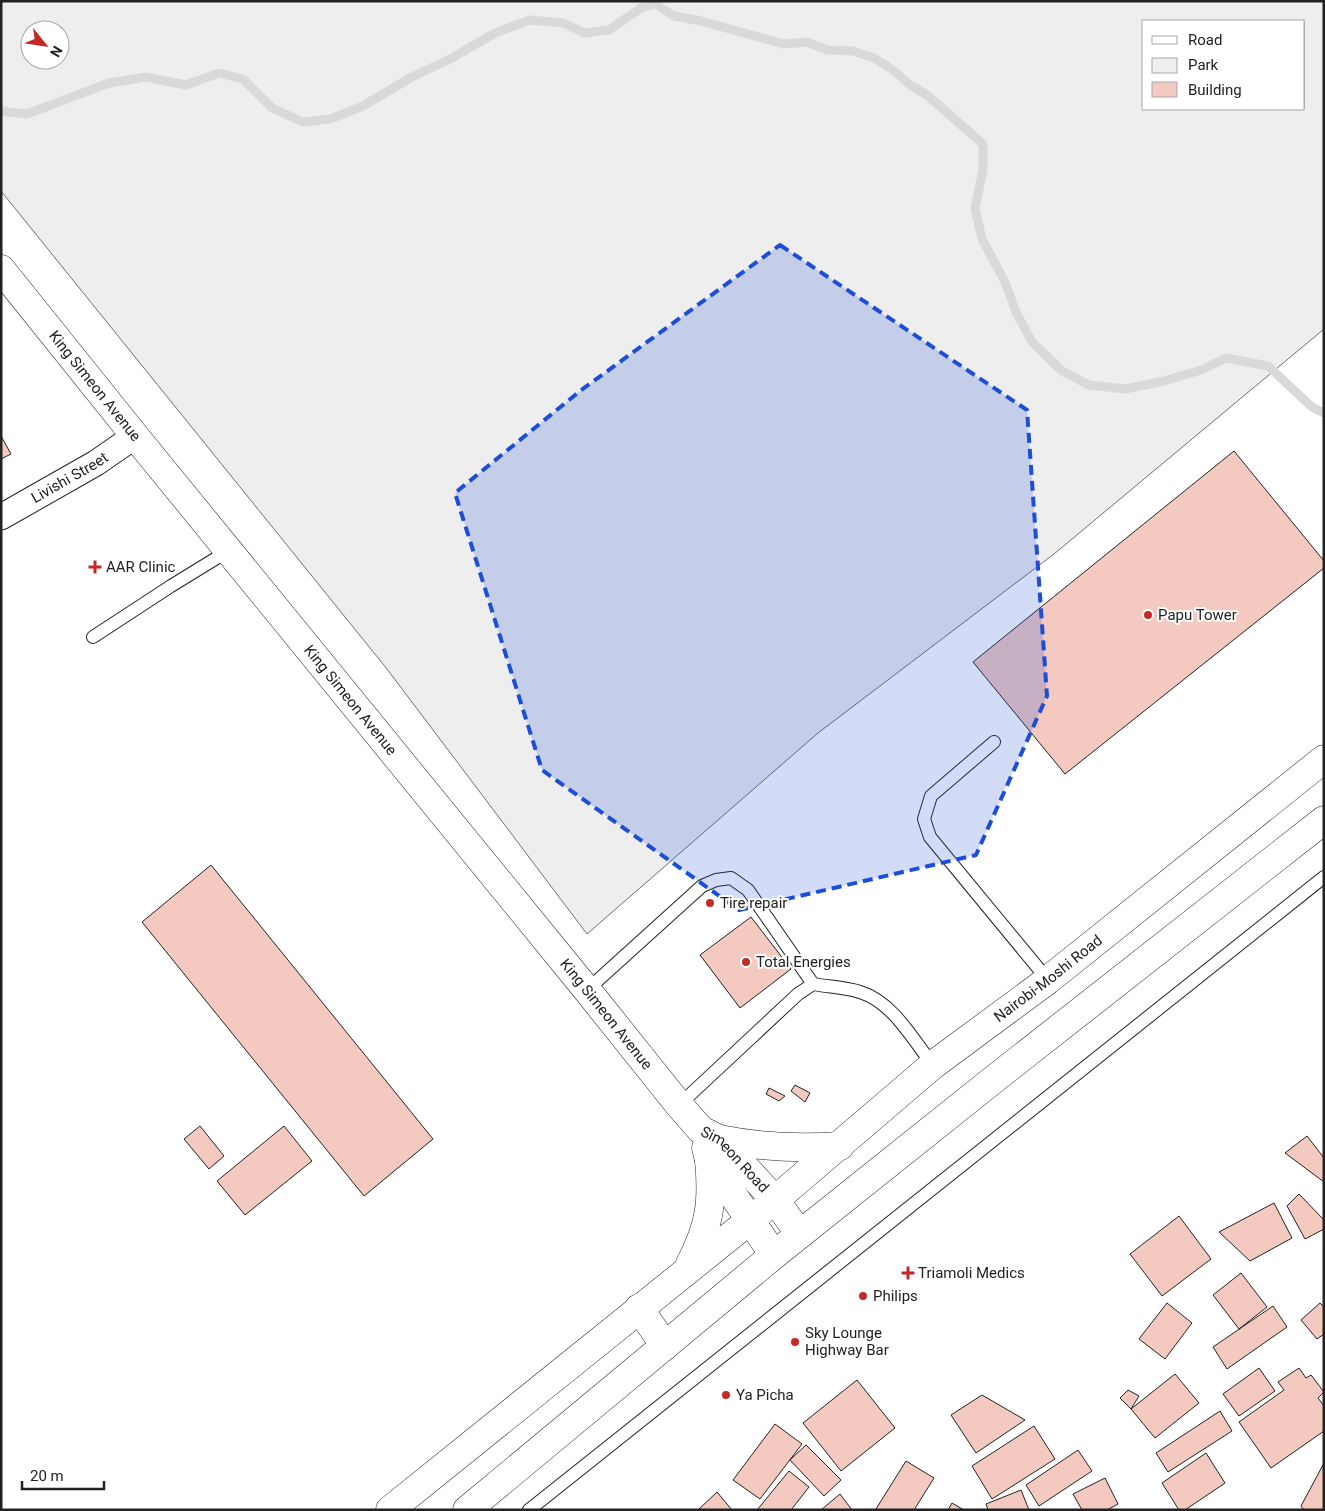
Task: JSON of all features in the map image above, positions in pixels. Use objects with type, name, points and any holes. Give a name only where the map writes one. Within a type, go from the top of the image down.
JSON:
[{"type":"main road","name":"King Simeon Avenue","points":[[1,269],[134,436],[710,1143]]},
{"type":"main road","name":"Nairobi-Moshi Road","points":[[390,1510],[775,1200],[933,1066],[1048,980],[1324,759]]},
{"type":"main road","points":[[467,1510],[800,1234],[1000,1074],[1324,820]]},
{"type":"main road","points":[[689,1268],[709,1216],[712,1188],[710,1143],[814,1148],[840,1146]]},
{"type":"main road","name":"Simeon Road","points":[[710,1143],[775,1200],[800,1234]]},
{"type":"main road","name":"Simeon Road","points":[[710,1143],[749,1220],[774,1255]]},
{"type":"main road","points":[[639,1308],[665,1346]]},
{"type":"street","name":"Livishi Street","points":[[1,517],[96,463],[134,436]]},
{"type":"lane","points":[[93,637],[228,551]]},
{"type":"lane","points":[[994,742],[931,796],[924,819],[930,837],[1048,980]]},
{"type":"lane","points":[[529,1510],[1324,877]]},
{"type":"lane","points":[[587,990],[702,886],[716,880],[731,878],[748,890],[813,984]]},
{"type":"lane","points":[[679,1105],[798,994],[813,984],[860,992],[880,1002],[894,1014],[933,1066]]},
{"type":"highlighted area","points":[[780,245],[1027,410],[1047,696],[976,855],[739,910],[542,770],[455,493],[580,391]]},
{"type":"green space","points":[[1,1],[1324,1],[1324,329],[1054,554],[818,733],[587,934],[387,669],[1,191]]},
{"type":"building","points":[[1,436],[11,454],[1,459]]},
{"type":"building","name":"Papu Tower","points":[[1234,451],[1324,561],[1324,568],[1065,774],[973,662]]},
{"type":"building","points":[[211,865],[433,1139],[364,1196],[142,922]]},
{"type":"building","name":"Total Energies","points":[[751,917],[791,969],[740,1008],[700,955]]},
{"type":"building","points":[[795,1085],[810,1093],[805,1102],[791,1091]]},
{"type":"building","points":[[769,1088],[785,1096],[779,1101],[766,1094]]},
{"type":"building","points":[[200,1126],[224,1156],[209,1169],[184,1139]]},
{"type":"building","points":[[284,1126],[312,1161],[245,1215],[217,1181]]},
{"type":"building","points":[[1307,1136],[1324,1158],[1324,1182],[1285,1153]]},
{"type":"building","points":[[1299,1194],[1324,1220],[1324,1229],[1305,1239],[1287,1206]]},
{"type":"building","points":[[1274,1203],[1292,1238],[1250,1261],[1219,1232]]},
{"type":"building","points":[[1179,1216],[1211,1259],[1162,1296],[1130,1254]]},
{"type":"building","points":[[1241,1273],[1267,1307],[1239,1329],[1213,1295]]},
{"type":"building","points":[[1167,1303],[1192,1323],[1165,1359],[1139,1339]]},
{"type":"building","points":[[1320,1303],[1324,1307],[1324,1334],[1317,1339],[1301,1320]]},
{"type":"building","points":[[1273,1306],[1287,1327],[1227,1369],[1213,1347]]},
{"type":"building","points":[[1259,1368],[1275,1391],[1239,1416],[1223,1394]]},
{"type":"building","points":[[1299,1368],[1306,1378],[1311,1375],[1324,1392],[1318,1398],[1324,1406],[1324,1431],[1271,1468],[1239,1422],[1284,1390],[1278,1382]]},
{"type":"building","points":[[1175,1374],[1199,1403],[1155,1438],[1131,1409]]},
{"type":"building","points":[[857,1380],[895,1428],[841,1471],[803,1423]]},
{"type":"building","points":[[1128,1390],[1139,1396],[1131,1409],[1120,1398]]},
{"type":"building","points":[[982,1395],[1025,1420],[976,1453],[951,1415]]},
{"type":"building","points":[[1220,1411],[1232,1431],[1168,1472],[1156,1453]]},
{"type":"building","points":[[775,1424],[802,1444],[760,1499],[733,1480]]},
{"type":"building","points":[[1034,1426],[1055,1459],[992,1499],[972,1466]]},
{"type":"building","points":[[806,1445],[841,1480],[824,1496],[790,1460]]},
{"type":"building","points":[[1078,1450],[1092,1471],[1039,1506],[1026,1485]]},
{"type":"building","points":[[1206,1453],[1225,1483],[1185,1510],[1179,1510],[1162,1483]]},
{"type":"building","points":[[906,1461],[934,1478],[914,1510],[877,1510],[876,1509]]},
{"type":"building","points":[[1324,1463],[1324,1510],[1304,1510],[1301,1506]]},
{"type":"building","points":[[789,1471],[809,1487],[791,1510],[757,1510]]},
{"type":"building","points":[[1105,1478],[1118,1504],[1107,1510],[1082,1510],[1073,1494]]},
{"type":"building","points":[[1021,1490],[1029,1510],[988,1510],[986,1504]]},
{"type":"building","points":[[717,1492],[732,1510],[698,1510]]},
{"type":"building","points":[[840,1494],[852,1510],[821,1510]]},
{"type":"building","points":[[952,1503],[964,1510],[948,1510]]},
{"type":"waterway","points":[[1,111],[27,114],[109,83],[146,77],[186,85],[219,73],[243,79],[272,108],[303,122],[330,119],[361,107],[412,77],[452,58],[495,33],[530,20],[563,23],[585,33],[609,30],[641,8],[655,4],[674,16],[701,21],[784,44],[806,42],[828,50],[853,51],[874,58],[893,70],[910,85],[927,95],[983,144],[983,170],[975,208],[982,239],[1005,282],[1016,312],[1032,342],[1062,371],[1089,385],[1125,389],[1164,381],[1201,370],[1226,358],[1268,366],[1312,407],[1324,413]]},
{"type":"place","name":"AAR Clinic","points":[[95,567]]},
{"type":"place","name":"Papu Tower","points":[[1148,615]]},
{"type":"place","name":"Tire repair","points":[[710,903]]},
{"type":"place","name":"Total Energies","points":[[746,962]]},
{"type":"place","name":"Triamoli Medics","points":[[908,1273]]},
{"type":"place","name":"Philips","points":[[863,1296]]},
{"type":"place","name":"Sky Lounge Highway Bar","points":[[795,1342]]},
{"type":"place","name":"Ya Picha","points":[[726,1395]]}]
